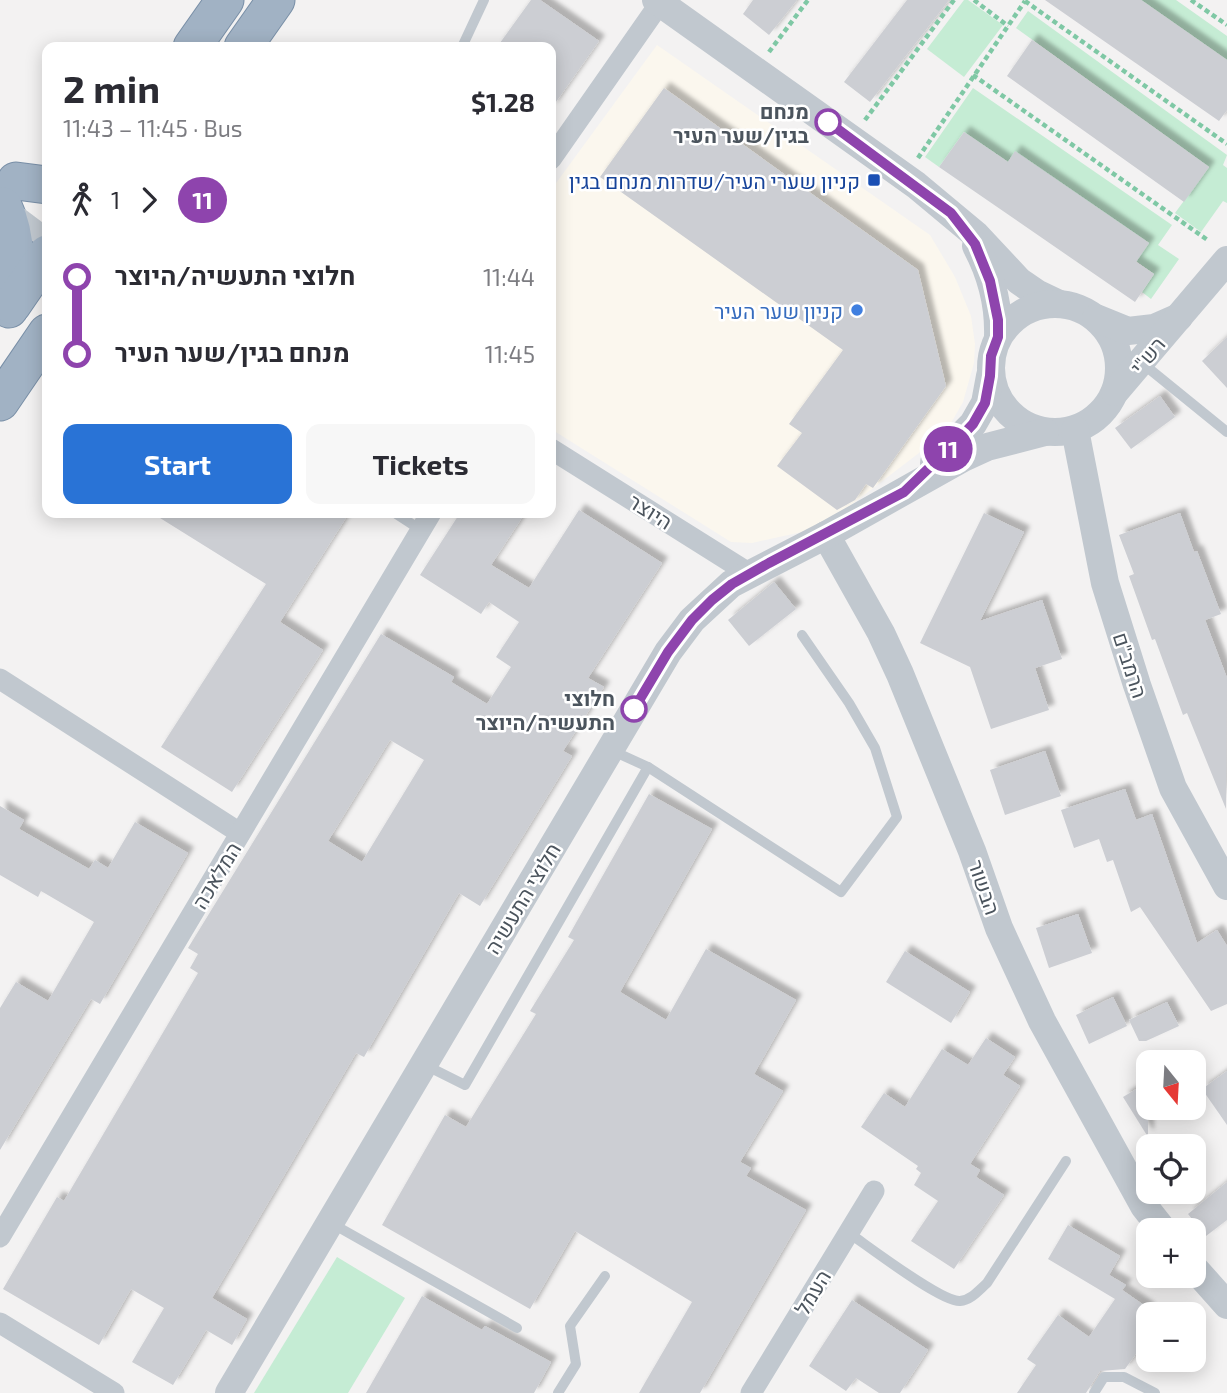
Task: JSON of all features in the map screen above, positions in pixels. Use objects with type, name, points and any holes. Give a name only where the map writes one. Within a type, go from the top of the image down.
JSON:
[{"type":"highway","points":[[196,42],[225,0]]},
{"type":"highway","points":[[247,42],[276,0]]},
{"type":"highway","points":[[4,316],[15,268],[13,189]]},
{"type":"highway","points":[[4,316],[42,261]]},
{"type":"highway","points":[[0,402],[42,340]]},
{"type":"street","points":[[556,148],[658,1],[916,185],[951,213],[1019,281],[1038,294],[1094,317],[1109,332],[1117,351],[1119,371],[1115,392],[1105,408],[1092,421],[1075,430],[1060,433],[1028,428],[1014,419],[1002,407],[990,376],[991,356],[998,337],[1017,316],[1030,308],[1059,304]]},
{"type":"street","points":[[13,189],[42,199]]},
{"type":"street","points":[[13,189],[42,232]]},
{"type":"street","points":[[951,213],[966,229],[983,259],[995,302],[998,337]]},
{"type":"street","name":"רש\"י","points":[[1115,392],[1179,317],[1218,250]]},
{"type":"street","name":"רש\"י","points":[[1094,317],[1128,331],[1154,328],[1179,317]]},
{"type":"street","name":"חלוצי התעשיה","points":[[904,492],[973,424],[985,403],[990,376]]},
{"type":"street","name":"הרמב\"ם","points":[[1075,430],[1105,583],[1137,685],[1173,788],[1227,886]]},
{"type":"street","name":"חלוצי התעשיה","points":[[229,1393],[668,652],[692,620],[732,584],[963,458],[987,447],[1045,432]]},
{"type":"street","name":"היוצר","points":[[556,452],[750,574]]},
{"type":"street","name":"המלאכה","points":[[0,1237],[426,521]]},
{"type":"street","name":"הבשור","points":[[826,535],[881,633],[900,674],[972,851],[999,928],[1042,1021],[1144,1206],[1154,1218]]},
{"type":"street","points":[[0,679],[240,833]]},
{"type":"street","name":"העמל","points":[[751,1393],[874,1191]]},
{"type":"street","points":[[1206,1281],[1227,1305]]},
{"type":"street","points":[[0,1323],[114,1393]]},
{"type":"lane","points":[[464,42],[484,0]]},
{"type":"lane","points":[[1142,362],[1227,432]]},
{"type":"lane","points":[[610,750],[648,767],[841,892],[897,817],[875,748],[802,635]]},
{"type":"lane","points":[[424,1064],[465,1085],[648,767]]},
{"type":"lane","points":[[849,1233],[939,1294],[958,1301],[972,1297],[986,1283],[1066,1161]]},
{"type":"lane","points":[[330,1222],[517,1328]]},
{"type":"lane","points":[[558,1393],[576,1364],[570,1326],[605,1276]]},
{"type":"lane","points":[[1094,1393],[1104,1377],[1124,1377],[1155,1393]]},
{"type":"path","points":[[769,52],[808,0]]},
{"type":"path","points":[[864,121],[954,0]]},
{"type":"path","points":[[974,0],[1008,26]]},
{"type":"path","points":[[916,159],[1026,0],[1227,144]]},
{"type":"path","points":[[1191,0],[1227,25]]},
{"type":"path","points":[[973,75],[1218,250]]},
{"type":"shaded area","points":[[657,45],[930,235],[955,277],[971,316],[975,344],[974,363],[963,402],[951,423],[919,453],[834,518],[802,532],[752,543],[731,542],[556,432],[556,183]]},
{"type":"green space","points":[[964,0],[968,0],[1003,25],[964,77],[927,49]]},
{"type":"green space","points":[[1141,0],[1176,0],[1227,36],[1227,60]]},
{"type":"green space","points":[[1028,11],[1227,155],[1223,165],[1227,168],[1227,203],[1223,201],[1201,232],[1175,213],[1209,167],[1016,28]]},
{"type":"green space","points":[[973,88],[1172,225],[1158,245],[1179,259],[1151,299],[1142,292],[1154,274],[1136,261],[1149,243],[1015,152],[1008,162],[964,132],[939,167],[925,157]]},
{"type":"green space","points":[[337,1257],[405,1298],[348,1393],[254,1393]]},
{"type":"building","points":[[531,0],[540,0],[599,41],[556,102],[556,42],[501,42]]},
{"type":"building","points":[[753,0],[797,0],[769,35],[743,14]]},
{"type":"building","points":[[907,0],[949,0],[870,102],[844,82]]},
{"type":"building","points":[[1045,0],[1141,0],[1227,60],[1227,110],[1219,121]]},
{"type":"building","points":[[1032,40],[1209,167],[1184,202],[1007,76]]},
{"type":"building","name":"קניון שער העיר","points":[[664,88],[918,270],[946,386],[873,488],[866,484],[855,500],[837,510],[777,466],[802,433],[789,424],[843,350],[600,177]]},
{"type":"building","points":[[964,132],[1008,162],[1015,151],[1149,243],[1136,262],[1154,274],[1135,302],[939,167]]},
{"type":"building","points":[[1227,337],[1227,388],[1202,361]]},
{"type":"building","points":[[1160,396],[1175,417],[1131,449],[1115,428]]},
{"type":"building","points":[[579,510],[662,563],[588,678],[604,687],[563,751],[572,756],[480,906],[459,893],[364,1057],[356,1053],[212,1298],[247,1319],[232,1345],[206,1330],[173,1385],[132,1362],[164,1308],[131,1289],[99,1345],[3,1289],[57,1197],[64,1201],[198,973],[190,968],[198,954],[188,948],[381,634],[454,677],[451,682],[487,704],[511,667],[496,657],[519,622],[489,602],[481,614],[420,575],[457,518],[522,518],[491,565],[529,588]],"holes":[[[390,740],[424,760],[362,862],[328,841]]]},
{"type":"building","points":[[984,513],[1024,532],[980,621],[1042,600],[1062,659],[1035,668],[1049,710],[991,729],[970,667],[920,643]]},
{"type":"building","points":[[1180,513],[1221,614],[1205,620],[1227,678],[1226,809],[1187,713],[1183,715],[1155,639],[1152,640],[1129,576],[1134,574],[1119,535]]},
{"type":"building","points":[[160,518],[346,518],[280,622],[323,650],[232,792],[161,747],[266,584]]},
{"type":"building","points":[[774,582],[796,609],[749,646],[728,620]]},
{"type":"building","points":[[1045,751],[1061,796],[1005,815],[990,770]]},
{"type":"building","points":[[1125,789],[1136,820],[1152,814],[1197,943],[1217,930],[1227,946],[1227,1004],[1211,1011],[1140,907],[1131,912],[1113,860],[1107,862],[1099,839],[1074,848],[1061,810]]},
{"type":"building","points":[[649,794],[712,829],[620,992],[666,1020],[706,949],[796,1000],[754,1074],[783,1091],[740,1162],[751,1168],[746,1176],[806,1210],[700,1393],[639,1393],[692,1302],[575,1231],[530,1309],[382,1225],[445,1115],[466,1127],[536,1014],[530,1011],[574,940],[568,937]]},
{"type":"building","points":[[0,806],[24,820],[19,829],[89,869],[95,860],[108,868],[135,822],[188,853],[100,1004],[91,999],[0,1150],[0,1008],[16,982],[48,1001],[94,922],[41,891],[38,897],[0,875]]},
{"type":"building","points":[[1078,914],[1092,953],[1049,968],[1036,928]]},
{"type":"building","points":[[905,951],[970,992],[951,1023],[886,982]]},
{"type":"building","points":[[1113,997],[1127,1026],[1089,1044],[1076,1015]]},
{"type":"building","points":[[1167,1002],[1179,1026],[1146,1041],[1139,1041],[1129,1020]]},
{"type":"building","points":[[986,1038],[1015,1057],[1003,1075],[1020,1086],[970,1164],[980,1170],[976,1177],[1004,1195],[954,1269],[911,1241],[938,1201],[914,1185],[921,1173],[916,1169],[918,1166],[861,1127],[884,1093],[905,1107],[942,1049],[968,1065]]},
{"type":"building","points":[[1227,1071],[1227,1125],[1206,1095],[1206,1086]]},
{"type":"building","points":[[1136,1089],[1136,1118],[1123,1097]]},
{"type":"building","points":[[1137,1120],[1148,1120],[1146,1134]]},
{"type":"building","points":[[1227,1182],[1227,1220],[1206,1236],[1206,1218],[1191,1218],[1188,1214],[1200,1204],[1206,1204],[1206,1199]]},
{"type":"building","points":[[1068,1225],[1120,1256],[1109,1275],[1126,1285],[1122,1290],[1139,1302],[1136,1302],[1136,1354],[1125,1369],[1100,1371],[1086,1393],[1017,1393],[1036,1365],[1027,1359],[1058,1315],[1089,1337],[1115,1299],[1048,1259]]},
{"type":"building","points":[[422,1296],[482,1330],[485,1326],[551,1362],[534,1393],[366,1393]]},
{"type":"building","points":[[852,1300],[928,1350],[900,1393],[879,1393],[856,1378],[846,1391],[809,1366]]},
{"type":"bus line","name":"11","points":[[634,709],[668,652],[692,620],[712,600],[732,584],[769,563],[904,492],[973,424],[985,403],[991,356],[998,337],[998,320],[990,281],[975,244],[951,213],[828,122]]},
{"type":"place","name":"מנחם בגין/שער העיר","points":[[828,122]]},
{"type":"place","name":"קניון שערי העיר/שדרות מנחם בגין","points":[[874,180]]},
{"type":"place","name":"קניון שער העיר","points":[[857,310]]},
{"type":"place","name":"חלוצי התעשיה/היוצר","points":[[634,709]]}]
